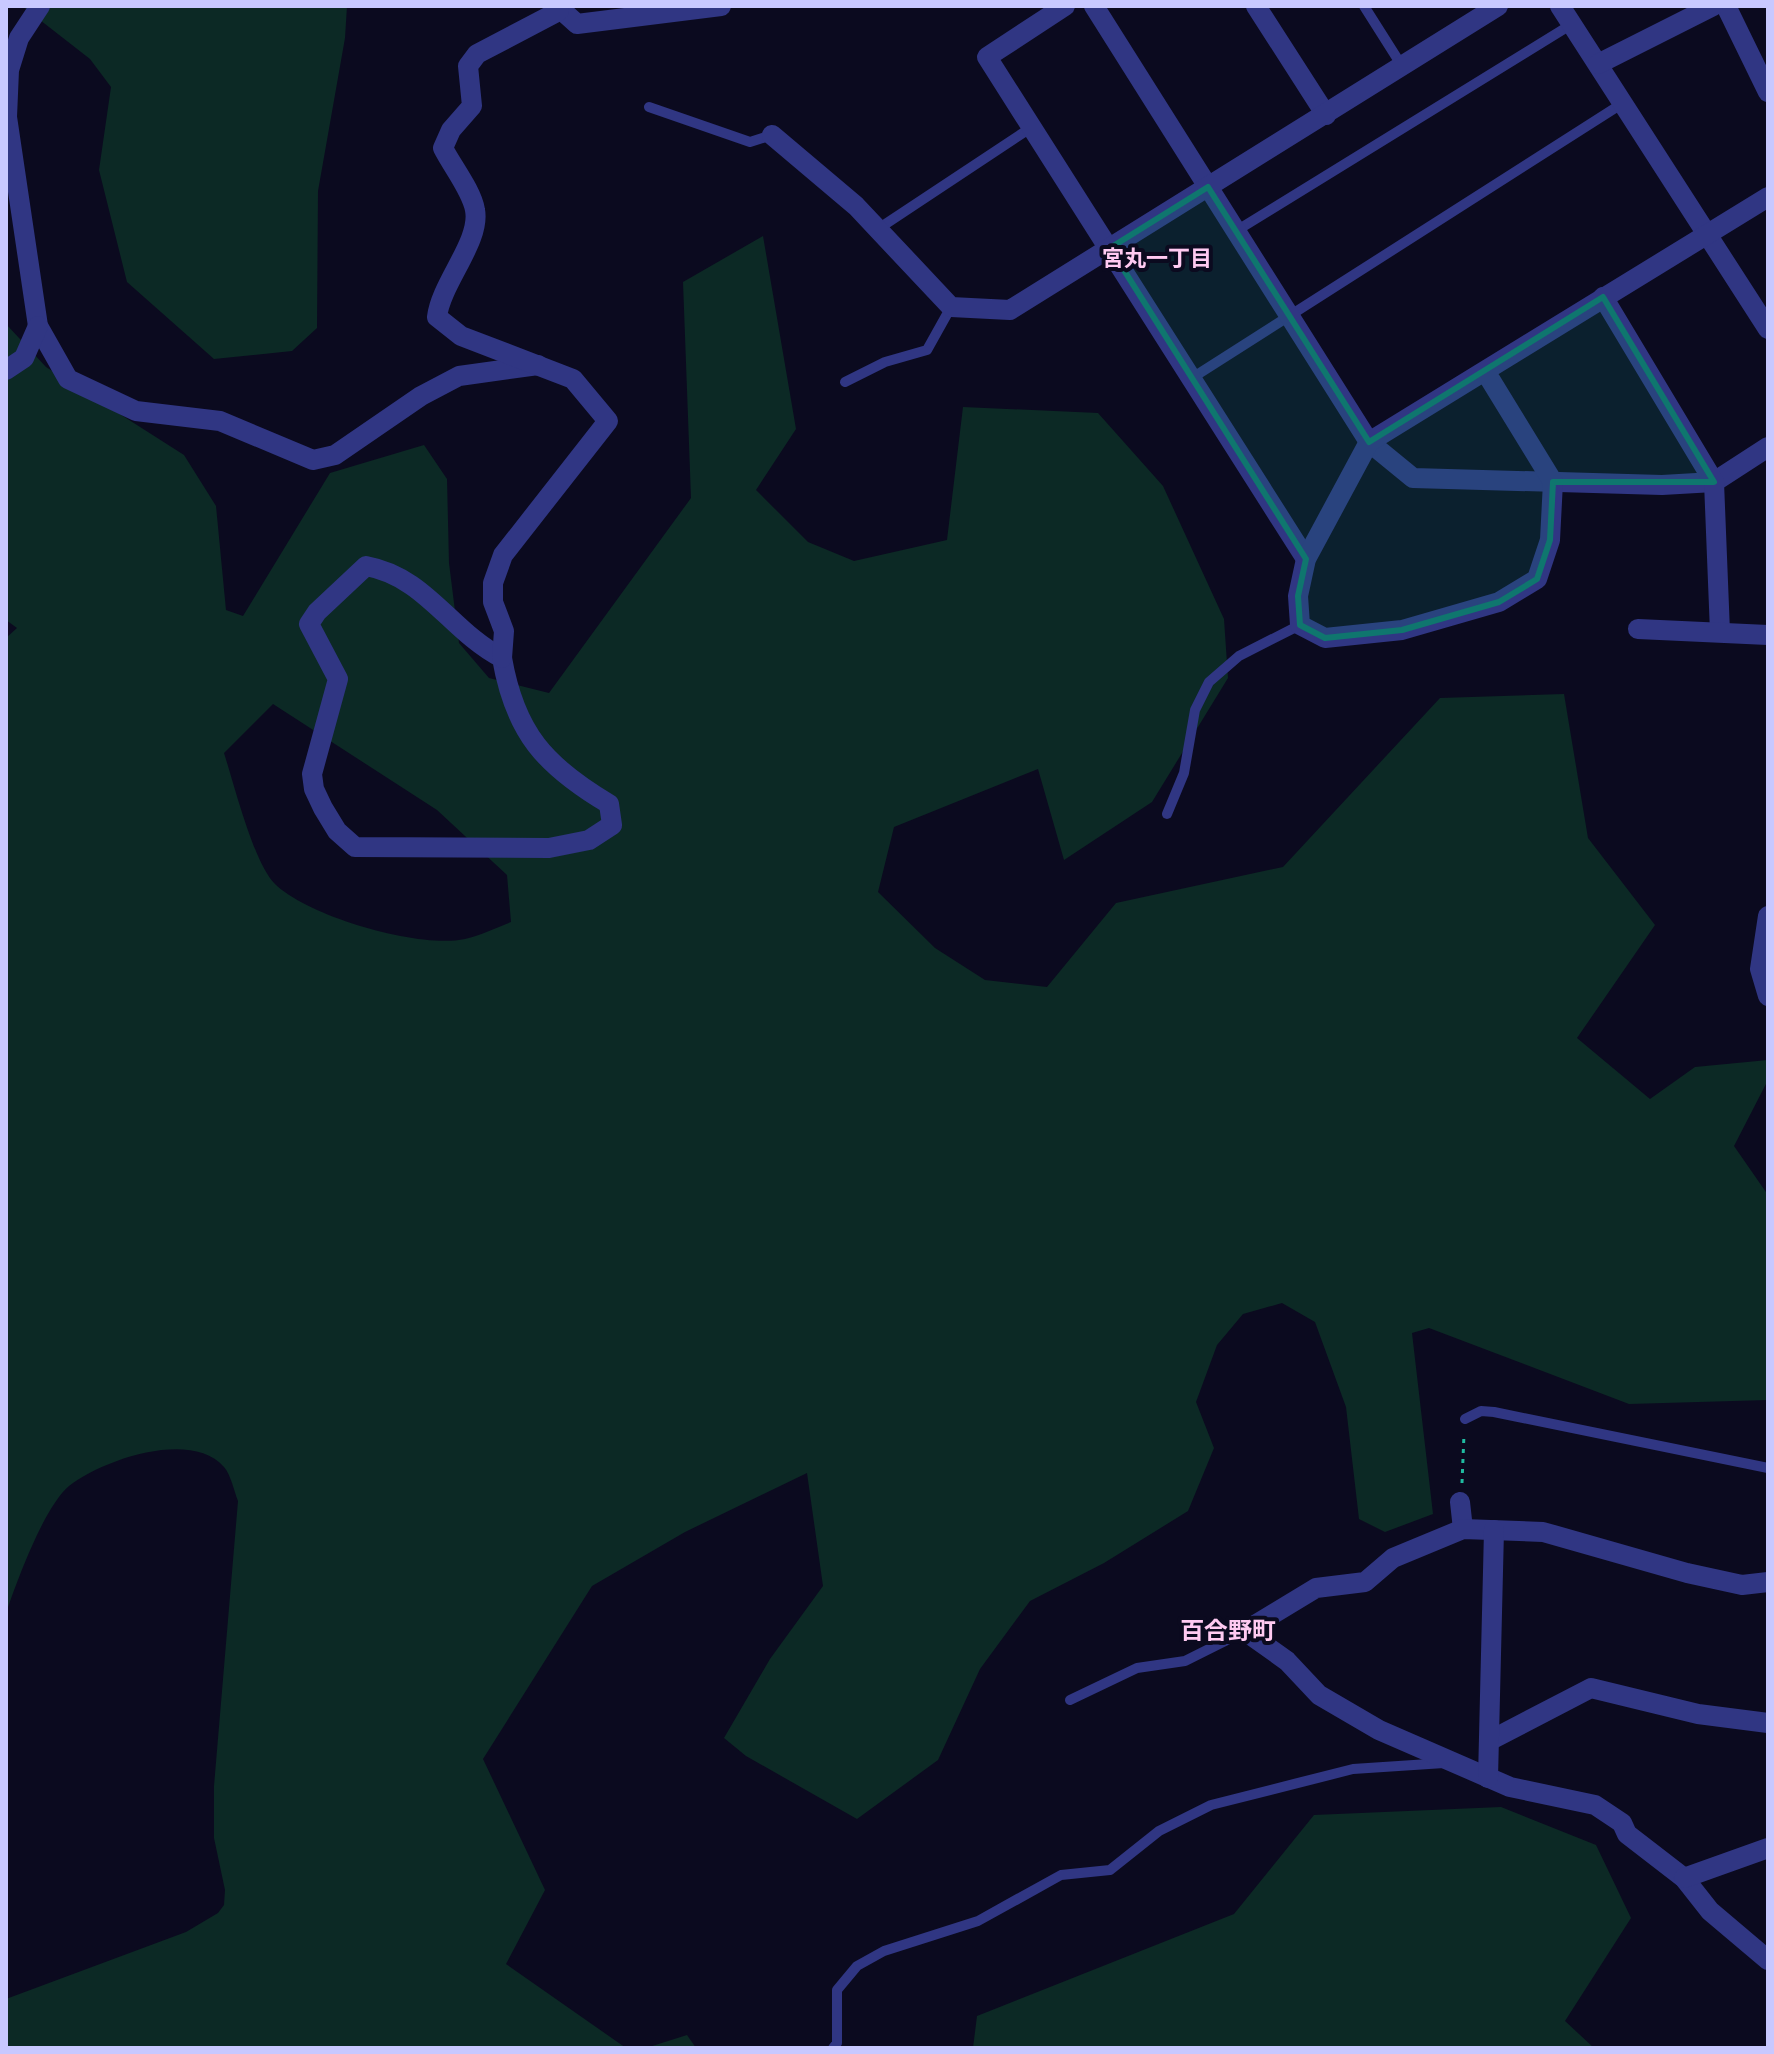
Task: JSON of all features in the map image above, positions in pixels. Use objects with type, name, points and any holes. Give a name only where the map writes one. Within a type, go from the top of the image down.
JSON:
[{"type":"street","points":[[40,6],[19,38],[9,70],[7,117],[38,326],[68,379],[136,411],[220,421],[313,460],[335,455],[421,396],[459,376],[538,365]]},
{"type":"street","points":[[502,658],[479,646],[436,603],[393,571],[366,566],[317,612],[309,624],[338,679],[312,774],[314,789],[337,831],[355,847],[549,848],[589,840],[612,825],[609,804],[560,771],[533,746],[507,691],[502,658],[504,631],[493,602],[493,583],[503,555],[608,421],[573,379],[461,336],[437,317],[439,299],[473,230],[475,210],[443,148],[451,130],[472,106],[468,66],[477,54],[558,9],[577,24],[721,6]]},
{"type":"street","points":[[1065,6],[987,57],[1306,559]]},
{"type":"street","points":[[1094,6],[1369,442],[1413,478],[1662,485],[1714,482],[1768,447]]},
{"type":"street","points":[[1256,6],[1326,115]]},
{"type":"street","points":[[772,135],[878,229],[951,307],[1010,310],[1326,115],[1402,66],[1473,13],[1498,6]]},
{"type":"street","points":[[1560,6],[1768,329]]},
{"type":"street","points":[[1598,64],[1713,6]]},
{"type":"street","points":[[1726,6],[1768,92]]},
{"type":"street","points":[[1485,371],[1553,482],[1550,540],[1537,579],[1499,602],[1402,630],[1325,638],[1300,625],[1298,596],[1306,559],[1369,442],[1768,197]]},
{"type":"street","points":[[1603,297],[1714,482],[1720,632]]},
{"type":"street","points":[[6,370],[24,358],[38,326]]},
{"type":"street","points":[[1638,629],[1768,635]]},
{"type":"street","points":[[1768,916],[1760,969],[1768,996]]},
{"type":"street","points":[[1460,1502],[1463,1529]]},
{"type":"street","points":[[1768,1582],[1742,1585],[1687,1573],[1543,1532],[1463,1529],[1393,1558],[1365,1582],[1316,1588],[1245,1631],[1287,1661],[1319,1695],[1379,1730],[1447,1763],[1510,1787],[1595,1805],[1622,1823],[1627,1834],[1684,1878],[1710,1911],[1768,1960]]},
{"type":"street","points":[[1488,1778],[1494,1530]]},
{"type":"street","points":[[1489,1741],[1591,1688],[1698,1714],[1768,1723]]},
{"type":"street","points":[[1684,1878],[1768,1848]]},
{"type":"lane","points":[[1364,6],[1402,66]]},
{"type":"lane","points":[[1236,231],[1572,24]]},
{"type":"lane","points":[[1192,378],[1623,103]]},
{"type":"lane","points":[[649,107],[750,142],[772,135]]},
{"type":"lane","points":[[878,229],[1032,127]]},
{"type":"lane","points":[[845,382],[885,362],[927,350],[951,307]]},
{"type":"lane","points":[[1167,814],[1184,773],[1195,710],[1209,682],[1239,656],[1300,625]]},
{"type":"lane","points":[[1465,1419],[1481,1411],[1494,1412],[1768,1468]]},
{"type":"lane","points":[[1070,1700],[1137,1668],[1185,1661],[1245,1631]]},
{"type":"lane","points":[[833,2048],[837,2043],[837,1990],[857,1966],[884,1951],[978,1921],[1061,1875],[1110,1870],[1159,1831],[1211,1805],[1353,1769],[1447,1763]]},
{"type":"path","points":[[1460,1502],[1465,1419]]},
{"type":"highlighted area","points":[[1208,187],[1369,442],[1603,297],[1714,482],[1553,482],[1550,540],[1537,579],[1499,602],[1402,630],[1325,638],[1300,625],[1298,596],[1306,559],[1110,248]]},
{"type":"green space","points":[[22,6],[347,6],[345,38],[318,191],[317,328],[292,351],[214,359],[127,282],[99,170],[111,87],[90,59]]},
{"type":"green space","points":[[763,236],[796,429],[756,490],[808,542],[854,561],[947,540],[963,407],[1098,413],[1163,486],[1224,619],[1228,678],[1152,802],[1064,860],[1038,769],[894,827],[878,892],[935,948],[985,980],[1047,987],[1116,903],[1283,867],[1440,698],[1564,694],[1588,838],[1655,925],[1577,1038],[1650,1099],[1695,1067],[1768,1060],[1768,1080],[1734,1146],[1768,1195],[1768,1400],[1629,1404],[1429,1328],[1412,1333],[1433,1514],[1385,1532],[1359,1519],[1346,1407],[1315,1322],[1282,1303],[1243,1314],[1217,1345],[1196,1402],[1214,1448],[1188,1511],[1104,1563],[1030,1601],[980,1669],[938,1760],[857,1819],[746,1756],[724,1738],[770,1659],[823,1586],[807,1473],[685,1532],[592,1586],[483,1759],[545,1890],[506,1964],[626,2048],[6,2048],[6,1999],[186,1932],[218,1913],[224,1905],[225,1890],[214,1838],[214,1786],[238,1501],[224,1467],[209,1456],[190,1450],[146,1452],[102,1467],[69,1486],[50,1510],[32,1545],[6,1613],[6,638],[17,628],[6,620],[6,324],[46,367],[184,455],[216,506],[226,610],[243,616],[330,473],[424,445],[447,479],[449,563],[459,643],[489,678],[549,693],[691,498],[683,282]],"holes":[[[273,704],[437,810],[507,875],[511,922],[465,939],[421,939],[394,935],[338,919],[291,896],[267,874],[245,823],[224,753]]]},
{"type":"green space","points":[[1501,1807],[1596,1845],[1631,1918],[1565,2021],[1594,2048],[973,2048],[977,2016],[1234,1914],[1314,1815]]},
{"type":"green space","points":[[687,2035],[696,2048],[646,2048]]},
{"type":"district","name":"宮丸一丁目","points":[[1157,258]]},
{"type":"district","name":"百合野町","points":[[1228,1630]]}]
